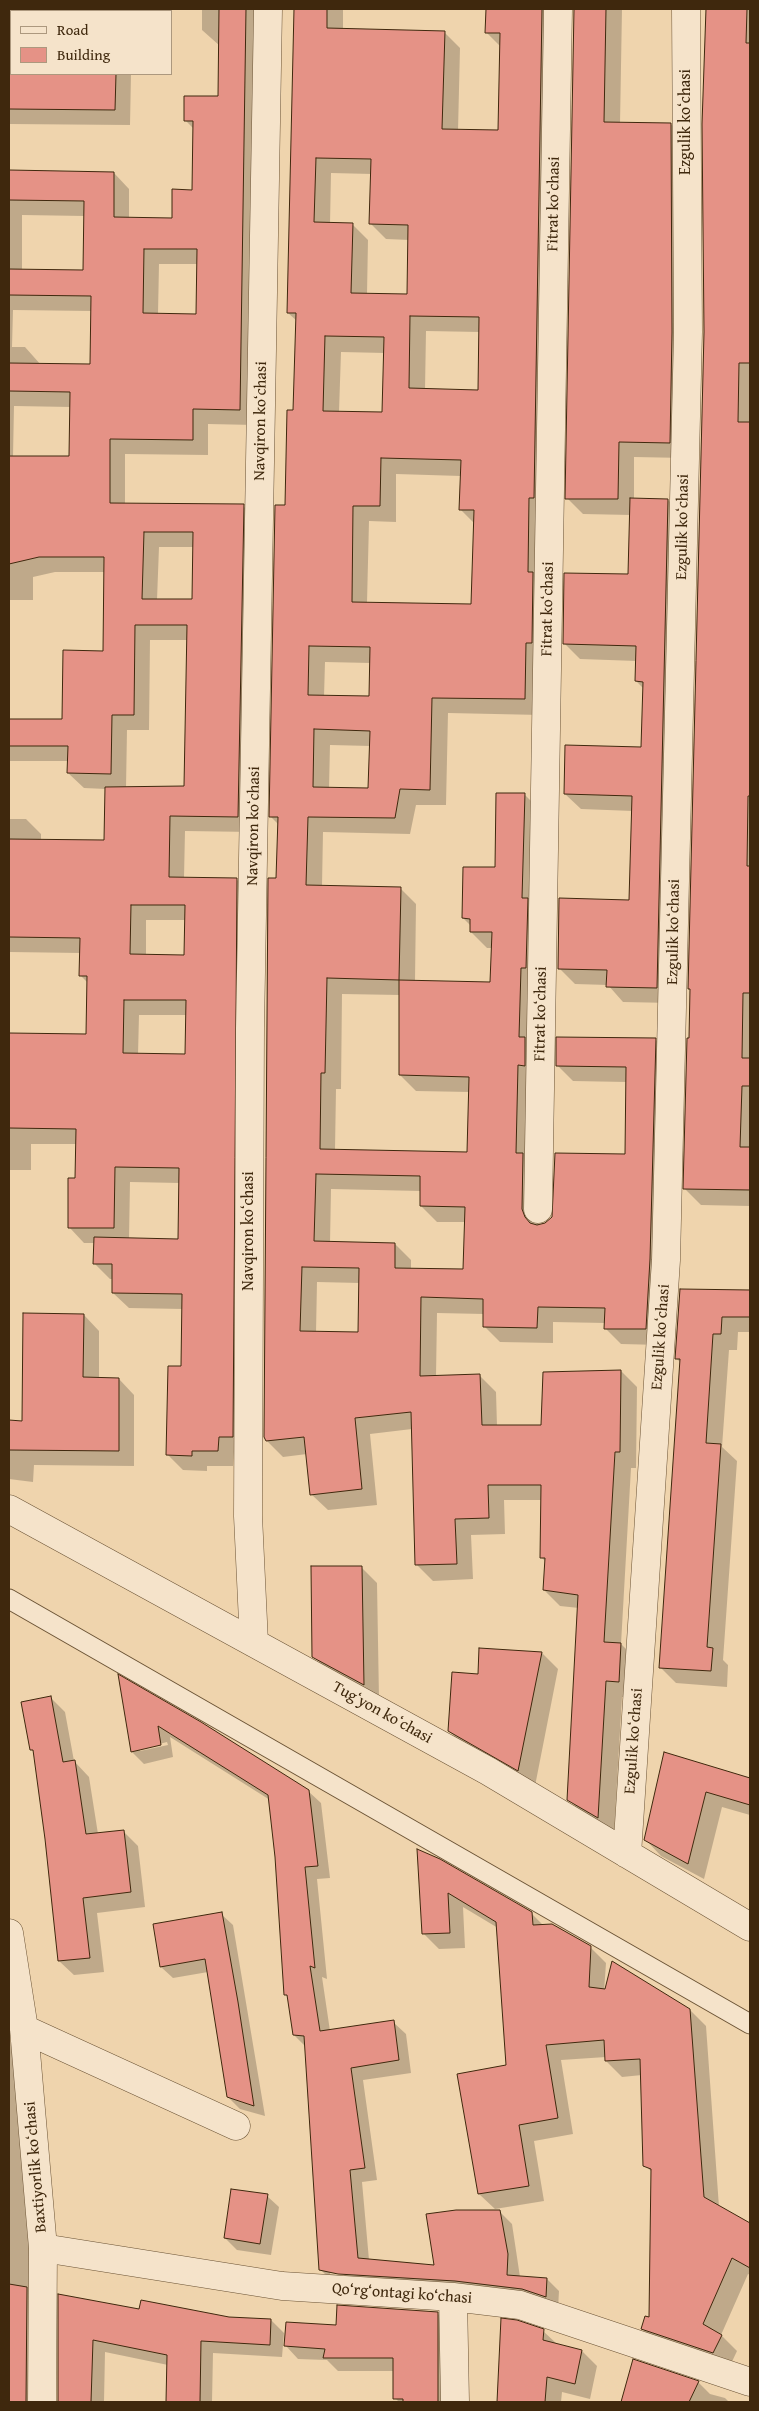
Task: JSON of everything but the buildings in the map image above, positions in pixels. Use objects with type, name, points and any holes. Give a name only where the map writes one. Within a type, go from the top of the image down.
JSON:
[{"type":"street","name":"Navqiron koʻchasi","points":[[254,1643],[248,1516],[250,1028],[268,9]]},
{"type":"street","name":"Fitrat koʻchasi","points":[[538,1209],[558,9]]},
{"type":"street","name":"Ezgulik koʻchasi","points":[[627,1854],[666,1260],[688,332],[686,9]]},
{"type":"street","name":"Tugʻyon koʻchasi","points":[[9,1509],[488,1771],[750,1927]]},
{"type":"street","name":"Baxtiyorlik koʻchasi","points":[[9,1933],[24,2029],[44,2248],[42,2402]]},
{"type":"street","points":[[24,2029],[236,2126]]},
{"type":"street","name":"Qo‘rg‘ontagi ko‘chasi","points":[[44,2248],[282,2286],[453,2297],[520,2305],[750,2382]]},
{"type":"street","points":[[453,2297],[455,2402]]},
{"type":"lane","points":[[9,1599],[750,2024]]}]
